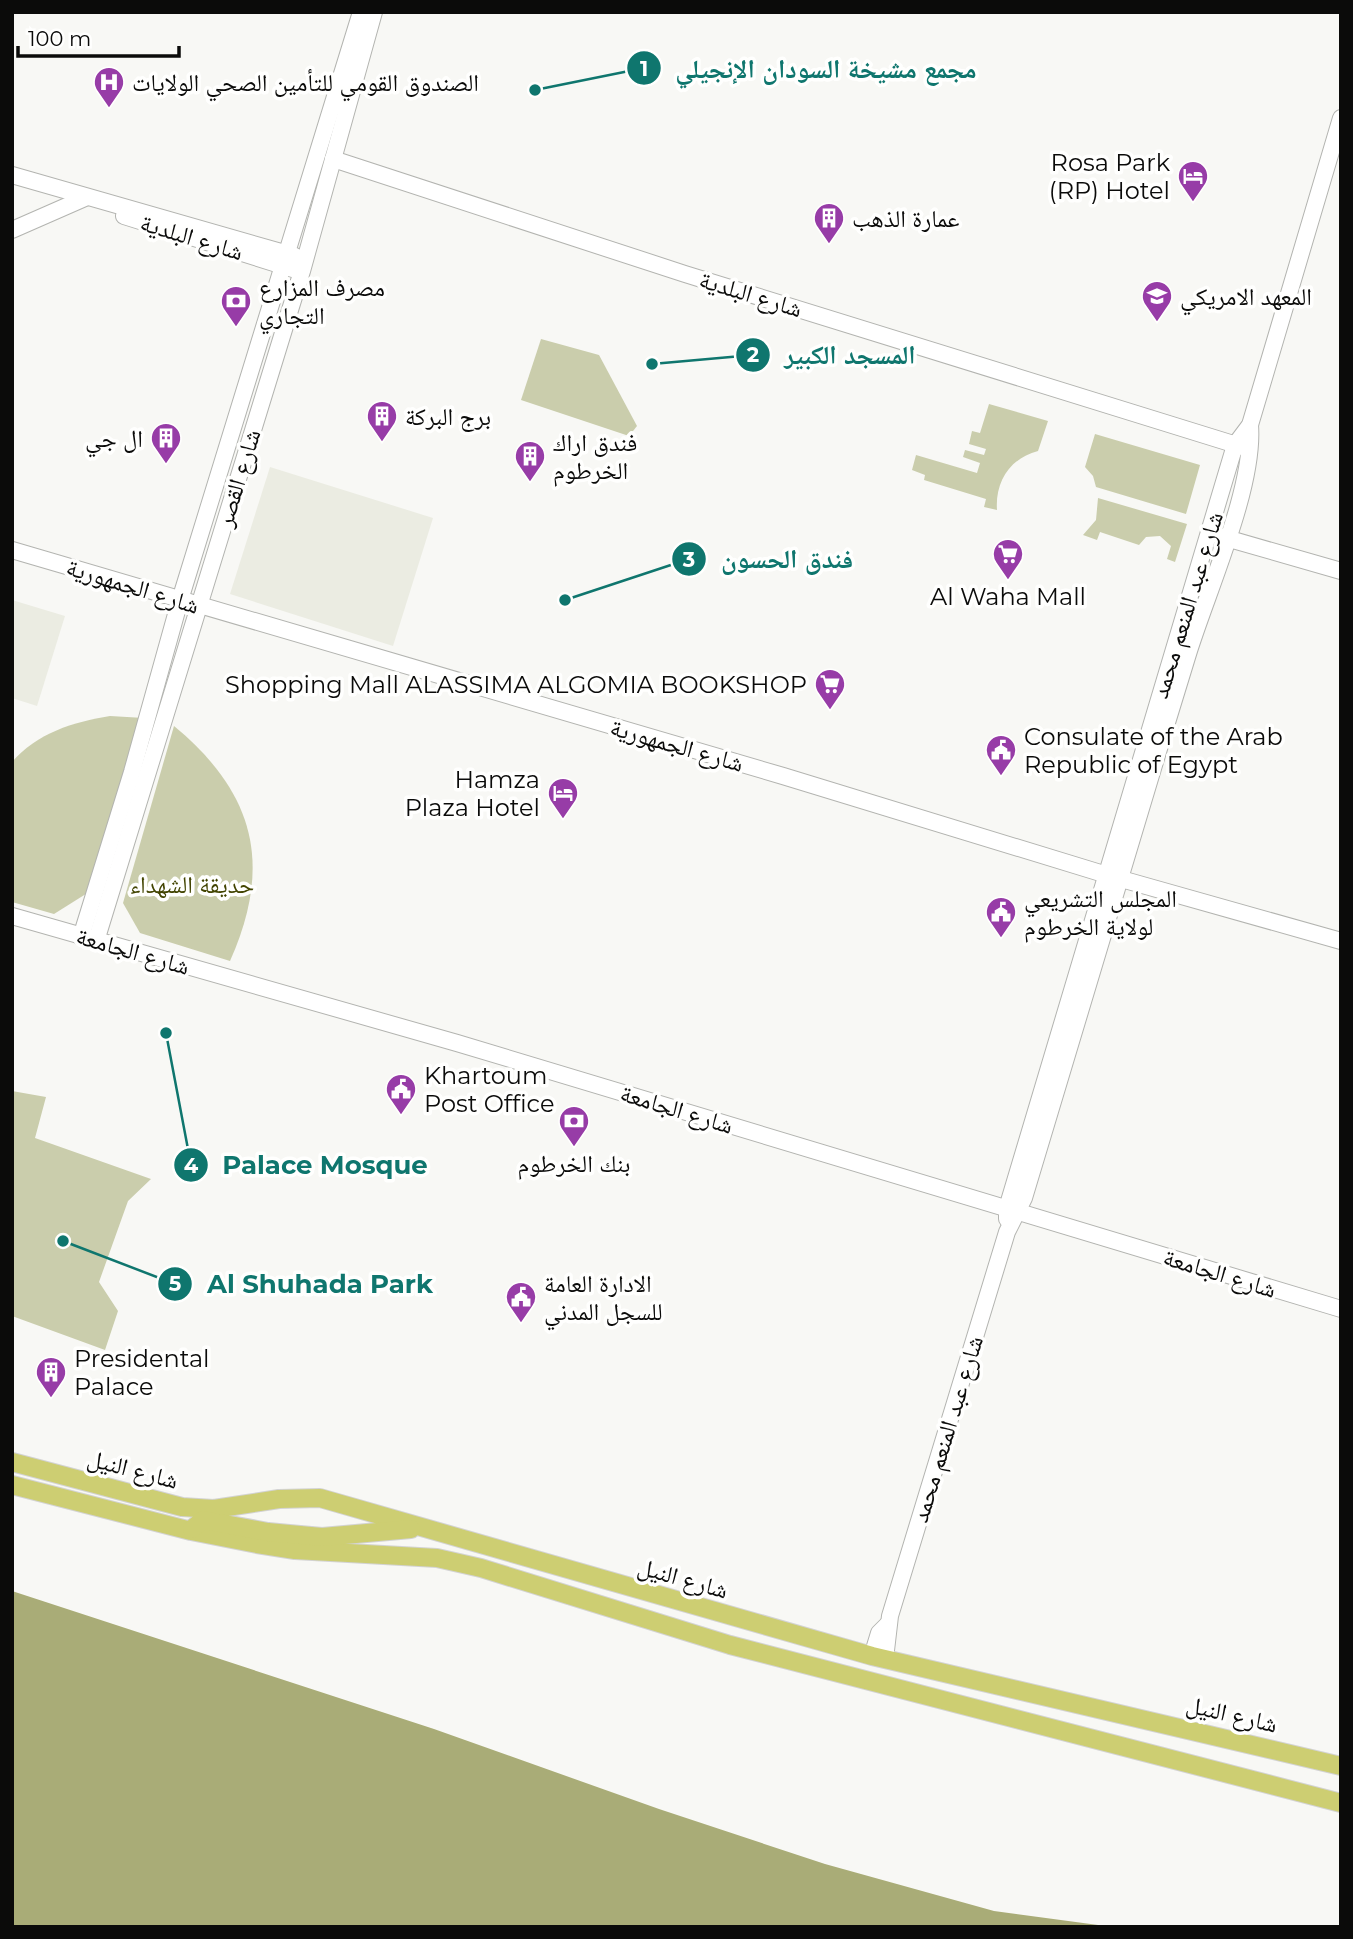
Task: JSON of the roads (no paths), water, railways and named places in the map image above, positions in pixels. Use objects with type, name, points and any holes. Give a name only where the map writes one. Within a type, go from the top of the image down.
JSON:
[{"type":"main road","name":"شارع القصر","points":[[88,939],[180,600],[361,12]]},
{"type":"main road","name":"شارع القصر","points":[[88,939],[198,605],[304,265],[374,12]]},
{"type":"main road","name":"شارع عبد المنعم محمد","points":[[878,1657],[889,1635],[887,1625],[1185,637],[1209,533],[1235,445],[1250,425],[1341,118]]},
{"type":"main road","name":"شارع البلدية","points":[[333,159],[673,270],[1252,450]]},
{"type":"main road","name":"شارع البلدية","points":[[12,175],[85,198],[93,206],[304,265]]},
{"type":"main road","points":[[12,230],[85,198]]},
{"type":"main road","name":"شارع عبد المنعم محمد","points":[[1185,637],[1226,538],[1252,450],[1250,425]]},
{"type":"main road","points":[[1209,533],[1341,571]]},
{"type":"main road","name":"شارع الجمهورية","points":[[12,550],[783,776],[1113,877],[1341,941]]},
{"type":"main road","name":"شارع الجامعة","points":[[12,916],[457,1043],[1341,1309]]},
{"type":"main road","name":"شارع النيل","points":[[12,1462],[199,1509],[233,1508],[279,1499],[320,1498],[733,1618],[878,1657],[1341,1766]]},
{"type":"main road","points":[[84,1504],[89,1483]]},
{"type":"main road","name":"شارع النيل","points":[[12,1485],[191,1531],[295,1550],[437,1558],[481,1568],[718,1641],[1341,1803]]},
{"type":"main road","points":[[191,1531],[203,1520],[268,1532],[322,1537],[425,1528]]},
{"type":"main road","points":[[718,1641],[713,1635],[716,1624],[733,1618]]},
{"type":"place","name":"مجمع مشيخة السودان الإنجيلي","points":[[535,90]]},
{"type":"place","name":"الصندوق القومي للتأمين الصحي الولايات","points":[[109,109]]},
{"type":"place","name":"Rosa Park (RP) Hotel","points":[[1193,203]]},
{"type":"place","name":"عمارة الذهب","points":[[829,245]]},
{"type":"place","name":"المعهد الامريكي","points":[[1157,323]]},
{"type":"place","name":"مصرف المزارع التجاري","points":[[236,328]]},
{"type":"place","name":"المسجد الكبير","points":[[652,364]]},
{"type":"place","name":"برج البركة","points":[[382,443]]},
{"type":"place","name":"ال جي","points":[[166,465]]},
{"type":"place","name":"فندق اراك الخرطوم","points":[[530,483]]},
{"type":"place","name":"Al Waha Mall","points":[[1008,581]]},
{"type":"place","name":"فندق الحسون","points":[[565,600]]},
{"type":"place","name":"Shopping Mall ALASSIMA ALGOMIA BOOKSHOP","points":[[830,711]]},
{"type":"place","name":"Consulate of the Arab Republic of Egypt","points":[[1001,777]]},
{"type":"place","name":"Hamza Plaza Hotel","points":[[563,820]]},
{"type":"place","name":"المجلس التشريعي لولاية الخرطوم","points":[[1001,939]]},
{"type":"place","name":"Palace Mosque","points":[[166,1033]]},
{"type":"place","name":"Khartoum Post Office","points":[[401,1116]]},
{"type":"place","name":"بنك الخرطوم","points":[[574,1148]]},
{"type":"place","name":"Al Shuhada Park","points":[[63,1241]]},
{"type":"place","name":"الادارة العامة للسجل المدني","points":[[521,1324]]},
{"type":"place","name":"Presidental Palace","points":[[51,1399]]},
{"type":"park label","name":"حديقة الشهداء","points":[[192,884]]}]
